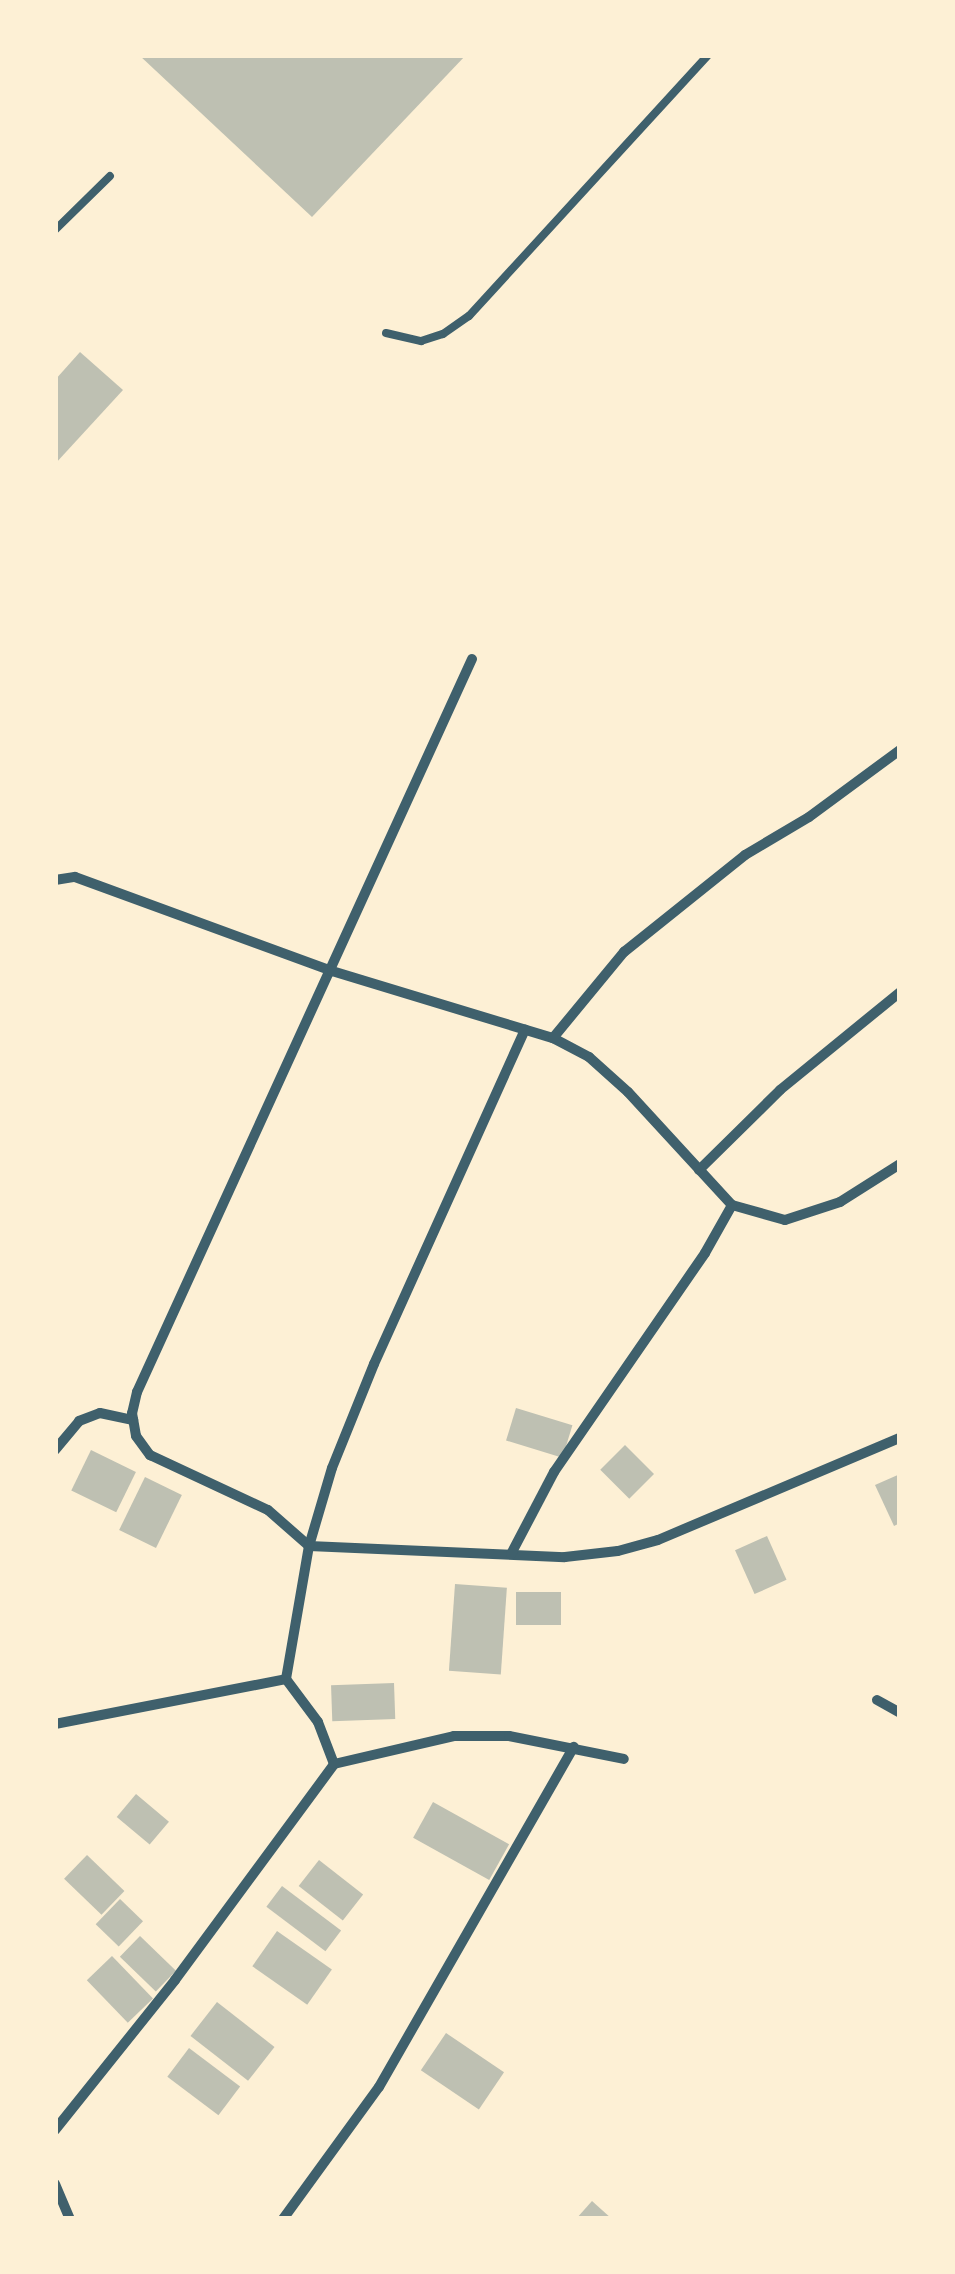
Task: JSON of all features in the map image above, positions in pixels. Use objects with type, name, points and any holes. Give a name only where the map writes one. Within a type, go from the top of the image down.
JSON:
[{"type":"street","points":[[472,658],[137,1392],[133,1420],[136,1436],[150,1454],[268,1510],[310,1546],[565,1558],[618,1551],[658,1540],[900,1438]]},
{"type":"street","points":[[552,1038],[624,952],[744,855],[809,816],[900,750]]},
{"type":"street","points":[[55,880],[75,877],[332,971],[552,1038],[589,1056],[628,1092],[732,1205],[785,1220],[840,1202],[900,1164]]},
{"type":"street","points":[[699,1170],[780,1090],[900,992]]},
{"type":"street","points":[[334,1764],[318,1722],[286,1678],[310,1546],[332,1468],[374,1364],[525,1029]]},
{"type":"street","points":[[511,1554],[554,1472],[705,1253],[732,1205]]},
{"type":"street","points":[[55,1450],[80,1421],[100,1413],[133,1420]]},
{"type":"street","points":[[55,1724],[286,1678]]},
{"type":"street","points":[[877,1700],[900,1713]]},
{"type":"street","points":[[55,2130],[175,1980],[334,1764],[454,1736],[509,1736],[624,1759]]},
{"type":"street","points":[[282,2219],[378,2087],[574,1746]]},
{"type":"street","points":[[55,2184],[70,2219]]},
{"type":"lane","points":[[386,334],[420,341],[444,334],[470,316],[708,55]]},
{"type":"lane","points":[[55,230],[110,176]]},
{"type":"building","points":[[139,55],[466,55],[312,217]]},
{"type":"building","points":[[80,352],[123,390],[55,464],[55,380]]},
{"type":"building","points":[[516,1408],[572,1425],[562,1458],[506,1441]]},
{"type":"building","points":[[625,1445],[654,1474],[629,1499],[600,1470]]},
{"type":"building","points":[[91,1450],[136,1472],[116,1512],[71,1490]]},
{"type":"building","points":[[900,1474],[900,1523],[894,1526],[875,1485]]},
{"type":"building","points":[[145,1477],[182,1495],[156,1548],[119,1530]]},
{"type":"building","points":[[767,1536],[787,1580],[755,1594],[735,1550]]},
{"type":"building","points":[[455,1584],[507,1588],[501,1674],[449,1671]]},
{"type":"building","points":[[516,1592],[561,1592],[561,1625],[516,1625]]},
{"type":"building","points":[[394,1683],[395,1719],[332,1721],[331,1685]]},
{"type":"building","points":[[136,1794],[169,1822],[150,1845],[117,1817]]},
{"type":"building","points":[[433,1802],[509,1844],[489,1880],[413,1838]]},
{"type":"building","points":[[87,1855],[124,1891],[101,1915],[64,1879]]},
{"type":"building","points":[[319,1860],[363,1894],[343,1920],[299,1886]]},
{"type":"building","points":[[282,1886],[341,1931],[325,1951],[266,1907]]},
{"type":"building","points":[[120,1899],[143,1921],[119,1946],[96,1924]]},
{"type":"building","points":[[277,1931],[332,1969],[307,2005],[252,1966]]},
{"type":"building","points":[[140,1936],[176,1971],[156,1992],[120,1957]]},
{"type":"building","points":[[112,1956],[153,1998],[128,2023],[87,1980]]},
{"type":"building","points":[[217,2002],[275,2047],[248,2081],[191,2036]]},
{"type":"building","points":[[446,2033],[504,2072],[479,2109],[421,2070]]},
{"type":"building","points":[[189,2048],[240,2087],[218,2115],[167,2077]]},
{"type":"building","points":[[592,2201],[612,2219],[576,2219]]}]
